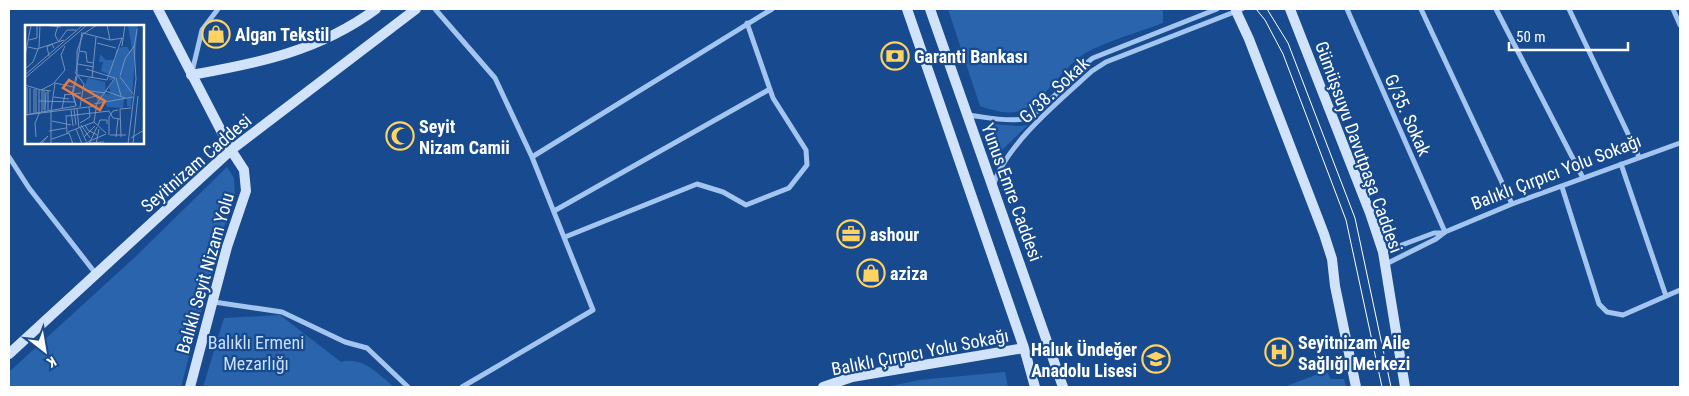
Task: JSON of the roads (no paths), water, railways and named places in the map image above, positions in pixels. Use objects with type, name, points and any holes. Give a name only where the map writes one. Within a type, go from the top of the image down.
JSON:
[{"type":"main road","name":"Balıklı Seyit Nizam Yolu","points":[[158,9],[231,150],[244,170],[246,190],[228,247],[190,387]]},
{"type":"main road","points":[[191,74],[261,63],[292,53],[355,23],[376,9]]},
{"type":"main road","name":"Seyitnizam Caddesi","points":[[9,354],[231,150],[416,9]]},
{"type":"main road","points":[[907,9],[1024,348],[1035,387]]},
{"type":"main road","name":"Yunus Emre Caddesi","points":[[930,9],[1063,387]]},
{"type":"main road","name":"Gümüşsuyu Davutpaşa Caddesi","points":[[1290,9],[1370,213],[1383,252],[1406,387]]},
{"type":"main road","points":[[1239,10],[1311,196],[1332,259],[1335,286],[1356,387]]},
{"type":"main road","name":"Balıklı Çırpıcı Yolu Sokağı","points":[[823,387],[852,377],[1024,348]]},
{"type":"street","points":[[191,74],[202,30],[218,9]]},
{"type":"street","points":[[434,9],[472,48],[495,78],[532,157],[593,310],[462,387]]},
{"type":"street","points":[[532,157],[772,9]]},
{"type":"street","name":"G/38. Sokak","points":[[967,114],[1023,118],[1034,114],[1080,67],[1093,58],[1217,9]]},
{"type":"street","name":"G/35. Sokak","points":[[1347,9],[1445,232]]},
{"type":"street","points":[[1421,9],[1512,204]]},
{"type":"street","points":[[1496,9],[1583,178]]},
{"type":"street","points":[[1569,9],[1639,157]]},
{"type":"street","points":[[1673,9],[1680,25]]},
{"type":"street","name":"G/38. Sokak","points":[[993,186],[997,173],[1010,152],[1092,71],[1106,62],[1239,10]]},
{"type":"street","points":[[565,237],[698,184],[723,192],[746,205],[789,188],[807,165],[806,150],[773,98],[747,23]]},
{"type":"street","points":[[554,210],[770,89]]},
{"type":"street","name":"Balıklı Çırpıcı Yolu Sokağı","points":[[1383,252],[1445,232],[1512,204],[1680,143]]},
{"type":"street","points":[[9,157],[29,188],[96,274]]},
{"type":"street","points":[[1621,164],[1666,296]]},
{"type":"street","points":[[1562,187],[1599,304],[1607,312],[1623,315],[1680,290]]},
{"type":"street","name":"Balıklı Çırpıcı Yolu Sokağı","points":[[1386,264],[1436,240],[1445,232]]},
{"type":"street","points":[[214,302],[282,312],[345,342],[367,348],[408,387]]},
{"type":"tram line","points":[[1256,9],[1265,20],[1283,54],[1346,220],[1382,387]]},
{"type":"tram line","points":[[1267,9],[1288,43],[1355,218],[1391,387]]},
{"type":"place","name":"Algan Tekstil","points":[[216,34]]},
{"type":"place","name":"Garanti Bankası","points":[[895,56]]},
{"type":"place","name":"Seyit Nizam Camii","points":[[400,136]]},
{"type":"place","name":"ashour","points":[[851,234]]},
{"type":"place","name":"aziza","points":[[871,273]]},
{"type":"place","name":"Seyitnizam Aile Sağlığı Merkezi","points":[[1279,352]]},
{"type":"place","name":"Haluk Ündeğer Anadolu Lisesi","points":[[1156,359]]},
{"type":"park label","name":"Balıklı Ermeni Mezarlığı","points":[[256,352]]}]
